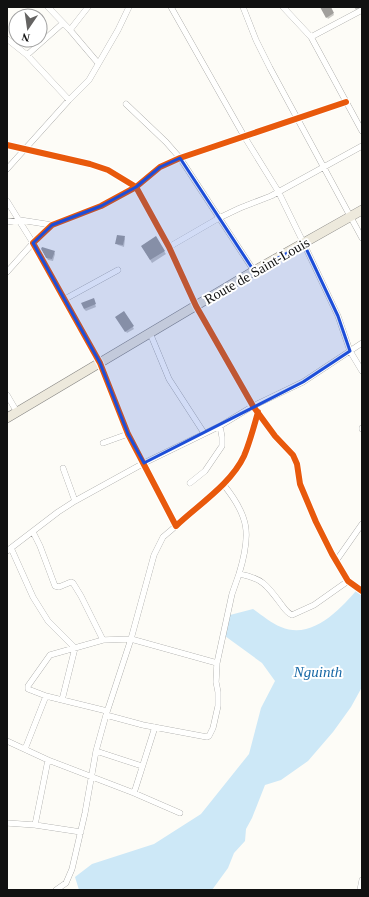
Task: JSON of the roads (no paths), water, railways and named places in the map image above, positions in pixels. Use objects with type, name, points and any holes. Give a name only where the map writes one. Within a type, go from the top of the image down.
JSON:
[{"type":"main road","name":"Route de Saint-Louis","points":[[7,418],[254,271],[362,210]]},
{"type":"street","points":[[48,7],[98,63]]},
{"type":"street","points":[[70,30],[88,7]]},
{"type":"street","points":[[7,169],[89,80],[118,30],[129,7]]},
{"type":"street","points":[[171,7],[244,136],[278,191],[338,316],[350,351],[362,371]]},
{"type":"street","points":[[242,7],[260,47],[323,168],[362,238]]},
{"type":"street","points":[[284,7],[311,37],[362,131]]},
{"type":"street","points":[[311,37],[362,10]]},
{"type":"street","points":[[27,55],[63,23]]},
{"type":"street","points":[[7,39],[27,55],[69,100]]},
{"type":"street","points":[[7,272],[33,243],[52,225],[101,206],[136,187],[160,167],[180,158],[346,102]]},
{"type":"street","points":[[126,104],[166,142],[180,158],[254,271]]},
{"type":"street","points":[[7,145],[90,164],[108,170],[136,187],[169,247],[196,306],[253,406],[274,436],[293,456],[297,464],[300,484],[316,522],[336,561],[348,581],[362,591]]},
{"type":"street","points":[[169,247],[219,218],[260,201],[362,146]]},
{"type":"street","points":[[7,201],[20,220],[100,363],[128,434],[176,526]]},
{"type":"street","points":[[7,222],[20,220],[52,225]]},
{"type":"street","points":[[65,299],[118,270]]},
{"type":"street","points":[[150,333],[169,379],[204,433]]},
{"type":"street","points":[[75,648],[48,621],[9,549],[75,501],[144,463],[220,426],[253,406],[303,382],[362,343]]},
{"type":"street","points":[[7,396],[17,412]]},
{"type":"street","points":[[56,890],[66,883],[70,877],[81,832],[96,751],[106,713],[131,639],[154,555],[163,537],[223,484],[244,456],[258,412]]},
{"type":"street","points":[[190,483],[205,471],[222,446],[220,426]]},
{"type":"street","points":[[103,443],[128,434]]},
{"type":"street","points":[[63,468],[75,501]]},
{"type":"street","points":[[217,663],[131,639],[103,640],[50,655],[28,686],[28,689],[46,696],[155,727],[202,737],[209,736],[213,728],[218,706],[216,682],[217,663],[232,594],[245,553],[247,530],[242,512],[223,484]]},
{"type":"street","points":[[336,561],[362,524]]},
{"type":"street","points":[[33,532],[40,546],[55,586],[59,587],[71,582],[73,583],[103,640]]},
{"type":"street","points":[[239,574],[259,579],[271,590],[287,612],[292,615],[314,605],[348,581]]},
{"type":"street","points":[[62,700],[75,648]]},
{"type":"street","points":[[25,749],[46,696]]},
{"type":"street","points":[[134,793],[155,727]]},
{"type":"street","points":[[7,741],[48,760],[134,793],[180,813]]},
{"type":"street","points":[[96,751],[142,766]]},
{"type":"street","points":[[36,825],[48,760]]},
{"type":"street","points":[[7,823],[36,825],[81,832]]},
{"type":"street","points":[[360,890],[362,880]]},
{"type":"water","name":"Nguinth","points":[[362,584],[362,687],[351,707],[333,732],[308,761],[281,780],[265,785],[246,829],[245,841],[234,853],[228,868],[212,890],[79,890],[75,877],[92,864],[154,844],[201,814],[249,754],[261,708],[275,681],[262,663],[225,636],[230,615],[253,609],[281,627],[293,630],[305,629],[327,619],[346,602]]}]
